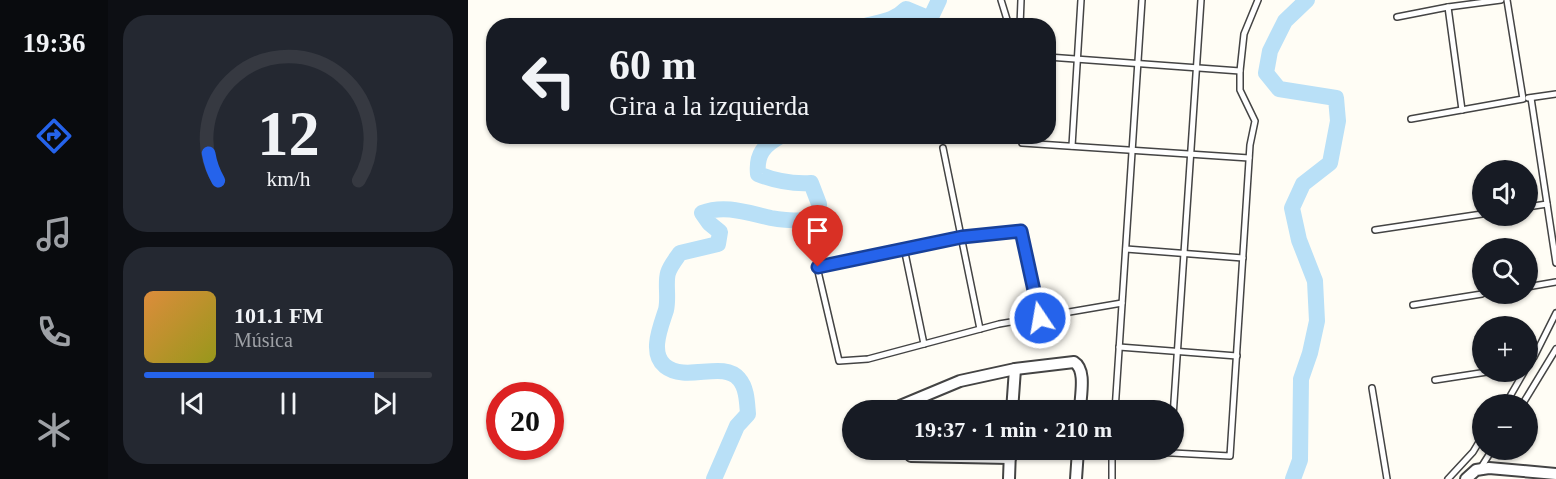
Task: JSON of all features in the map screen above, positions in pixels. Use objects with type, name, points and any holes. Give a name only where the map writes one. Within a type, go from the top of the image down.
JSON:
[{"type":"street","points":[[914,400],[960,381],[1015,369],[1074,363],[1081,371],[1080,400]]},
{"type":"street","points":[[1013,400],[1015,369]]},
{"type":"street","points":[[1010,460],[1010,479]]},
{"type":"street","points":[[1076,479],[1077,460]]},
{"type":"street","points":[[1466,479],[1480,469],[1556,474]]},
{"type":"lane","points":[[1000,0],[1006,18]]},
{"type":"lane","points":[[1020,18],[1021,0]]},
{"type":"lane","points":[[1072,146],[1081,0]]},
{"type":"lane","points":[[1116,400],[1142,0]]},
{"type":"lane","points":[[1174,400],[1201,0]]},
{"type":"lane","points":[[1184,453],[1230,456],[1249,158],[1255,121],[1240,90],[1240,71],[1244,34],[1258,0]]},
{"type":"lane","points":[[1397,17],[1501,0]]},
{"type":"lane","points":[[1507,0],[1523,99]]},
{"type":"lane","points":[[1448,7],[1462,110]]},
{"type":"lane","points":[[1056,58],[1240,71]]},
{"type":"lane","points":[[1411,118],[1556,94]]},
{"type":"lane","points":[[1531,98],[1556,263]]},
{"type":"lane","points":[[1039,144],[1249,158]]},
{"type":"lane","points":[[943,148],[980,329]]},
{"type":"lane","points":[[1538,205],[1547,204]]},
{"type":"lane","points":[[1375,230],[1472,215]]},
{"type":"lane","points":[[1040,318],[1021,231],[962,237],[818,267],[840,361],[868,359],[980,329],[1122,303]]},
{"type":"lane","points":[[904,248],[924,344]]},
{"type":"lane","points":[[1126,249],[1244,258]]},
{"type":"lane","points":[[1538,285],[1556,282]]},
{"type":"lane","points":[[1413,305],[1472,296]]},
{"type":"lane","points":[[1538,349],[1556,313]]},
{"type":"lane","points":[[1119,347],[1237,356]]},
{"type":"lane","points":[[1529,394],[1556,349]]},
{"type":"lane","points":[[1435,380],[1472,374]]},
{"type":"lane","points":[[1372,388],[1387,479]]},
{"type":"lane","points":[[1448,479],[1472,453]]},
{"type":"lane","points":[[1112,479],[1113,460]]},
{"type":"lane","points":[[1480,469],[1486,460]]},
{"type":"waterway","points":[[930,18],[939,0]]},
{"type":"waterway","points":[[1293,479],[1300,460],[1301,379],[1317,321],[1315,281],[1299,240],[1292,208],[1303,184],[1330,163],[1338,121],[1336,98],[1279,89],[1266,73],[1270,51],[1285,21],[1307,0]]},
{"type":"waterway","points":[[894,18],[906,9],[928,18]]},
{"type":"waterway","points":[[714,479],[737,426],[748,414],[745,391],[739,379],[724,371],[683,373],[674,371],[660,361],[657,347],[667,305],[667,277],[680,253],[718,244],[720,232],[702,213],[728,209],[783,220],[818,220],[819,204],[811,183],[784,182],[758,174],[758,161],[762,151],[769,144]]},
{"type":"route","points":[[818,267],[962,237],[1021,231],[1040,318]]}]
